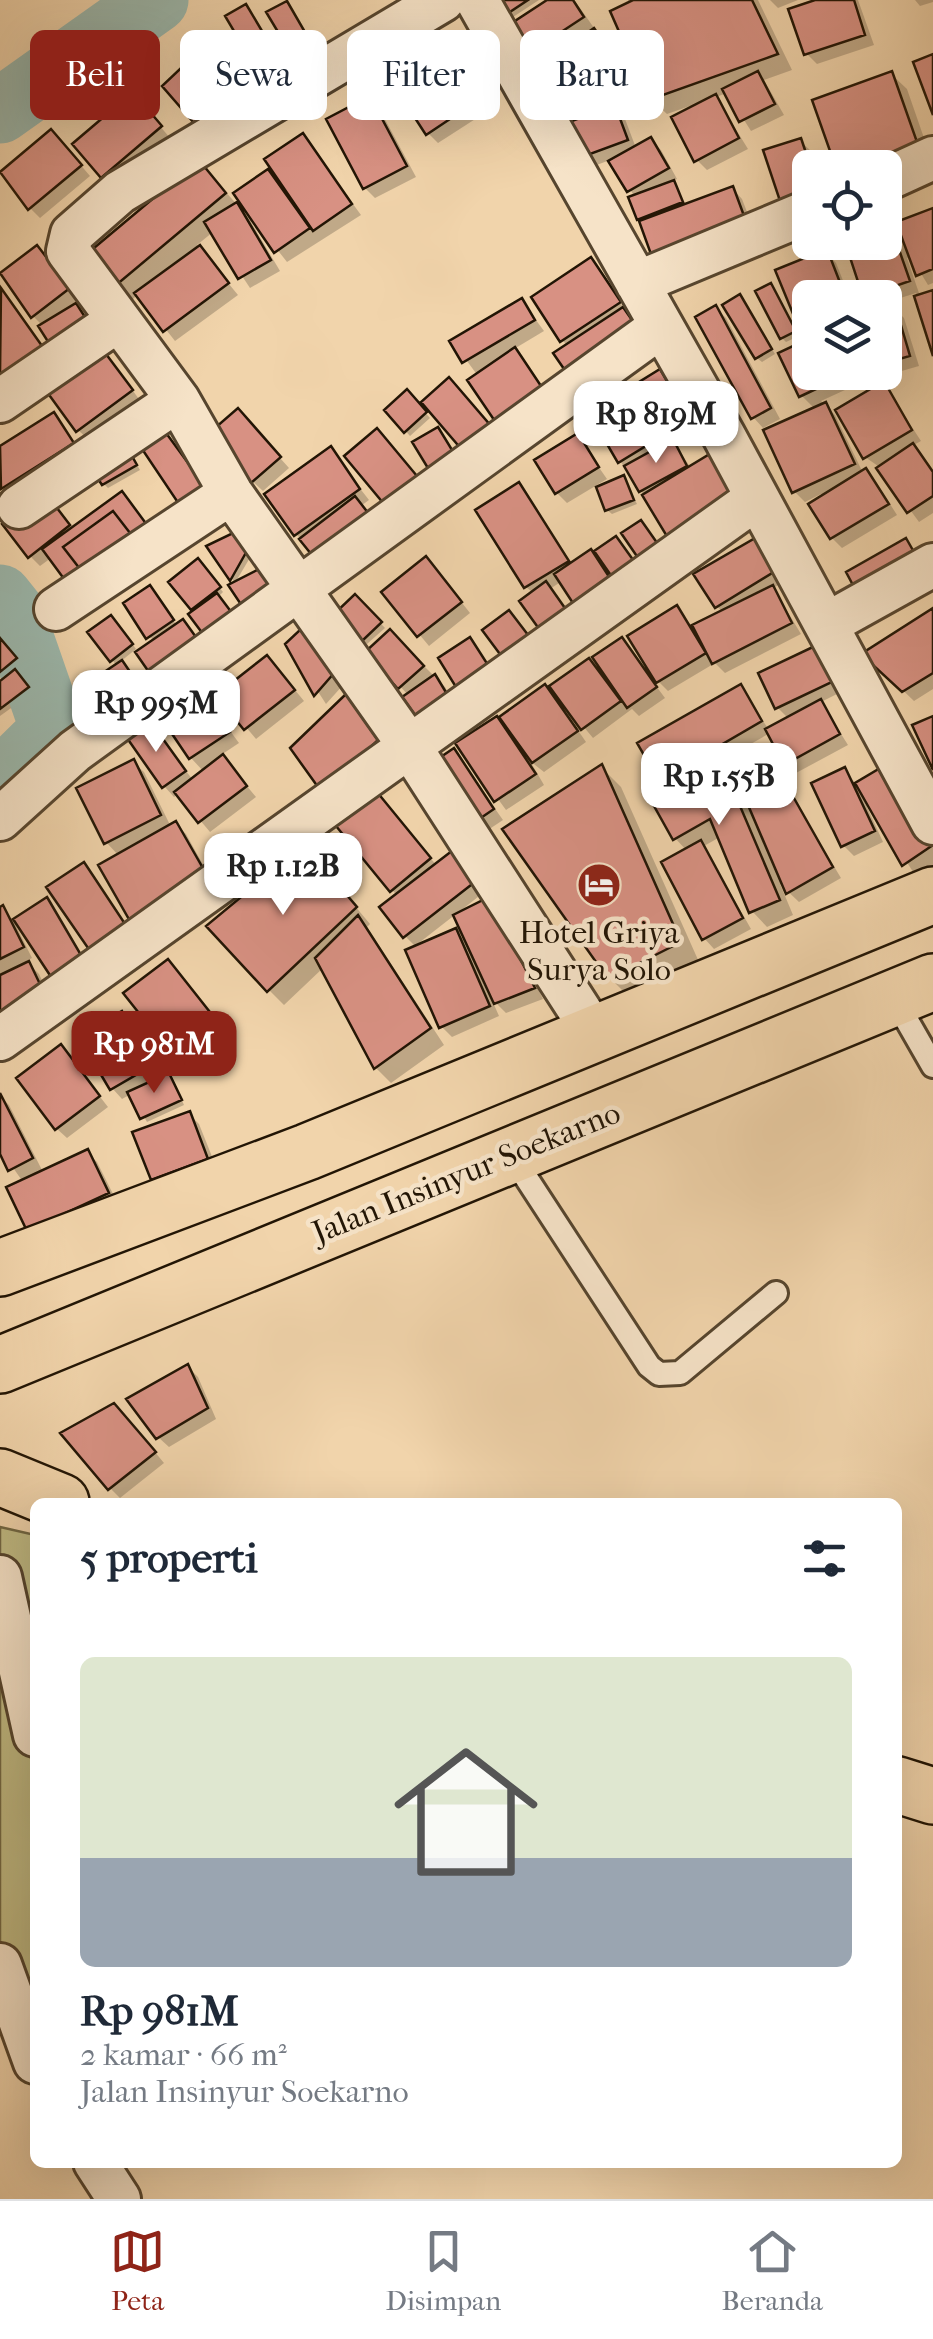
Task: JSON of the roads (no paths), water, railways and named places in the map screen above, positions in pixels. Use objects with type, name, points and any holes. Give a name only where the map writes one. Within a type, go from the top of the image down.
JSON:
[{"type":"main road","points":[[4,1257],[307,1152],[933,894]]},
{"type":"main road","name":"Jalan Insinyur Soekarno","points":[[0,1364],[914,990]]},
{"type":"main road","points":[[0,1477],[51,1498]]},
{"type":"main road","points":[[902,1786],[933,1796]]},
{"type":"street","points":[[443,0],[120,192],[67,242],[72,262],[178,400],[231,493],[297,593],[408,744],[595,1034]]},
{"type":"street","points":[[478,0],[827,624],[933,822]]},
{"type":"street","points":[[902,172],[933,158]]},
{"type":"street","points":[[636,283],[792,218]]},
{"type":"street","points":[[0,400],[117,321]]},
{"type":"street","points":[[0,819],[75,751],[660,327]]},
{"type":"street","points":[[19,507],[178,400]]},
{"type":"street","points":[[56,609],[231,493]]},
{"type":"street","points":[[0,1039],[756,498]]},
{"type":"street","points":[[827,624],[933,565]]},
{"type":"street","points":[[0,1577],[30,1712]]},
{"type":"street","points":[[0,1966],[30,2040]]},
{"type":"street","points":[[99,2168],[119,2199]]},
{"type":"lane","points":[[914,990],[933,1066]]},
{"type":"lane","points":[[510,1153],[649,1366],[659,1374],[680,1373],[776,1292]]},
{"type":"waterway","points":[[0,111],[156,0]]},
{"type":"waterway","points":[[0,597],[12,612],[53,730],[0,782]]},
{"type":"place","name":"Hotel Griya Surya Solo","points":[[599,885]]}]
